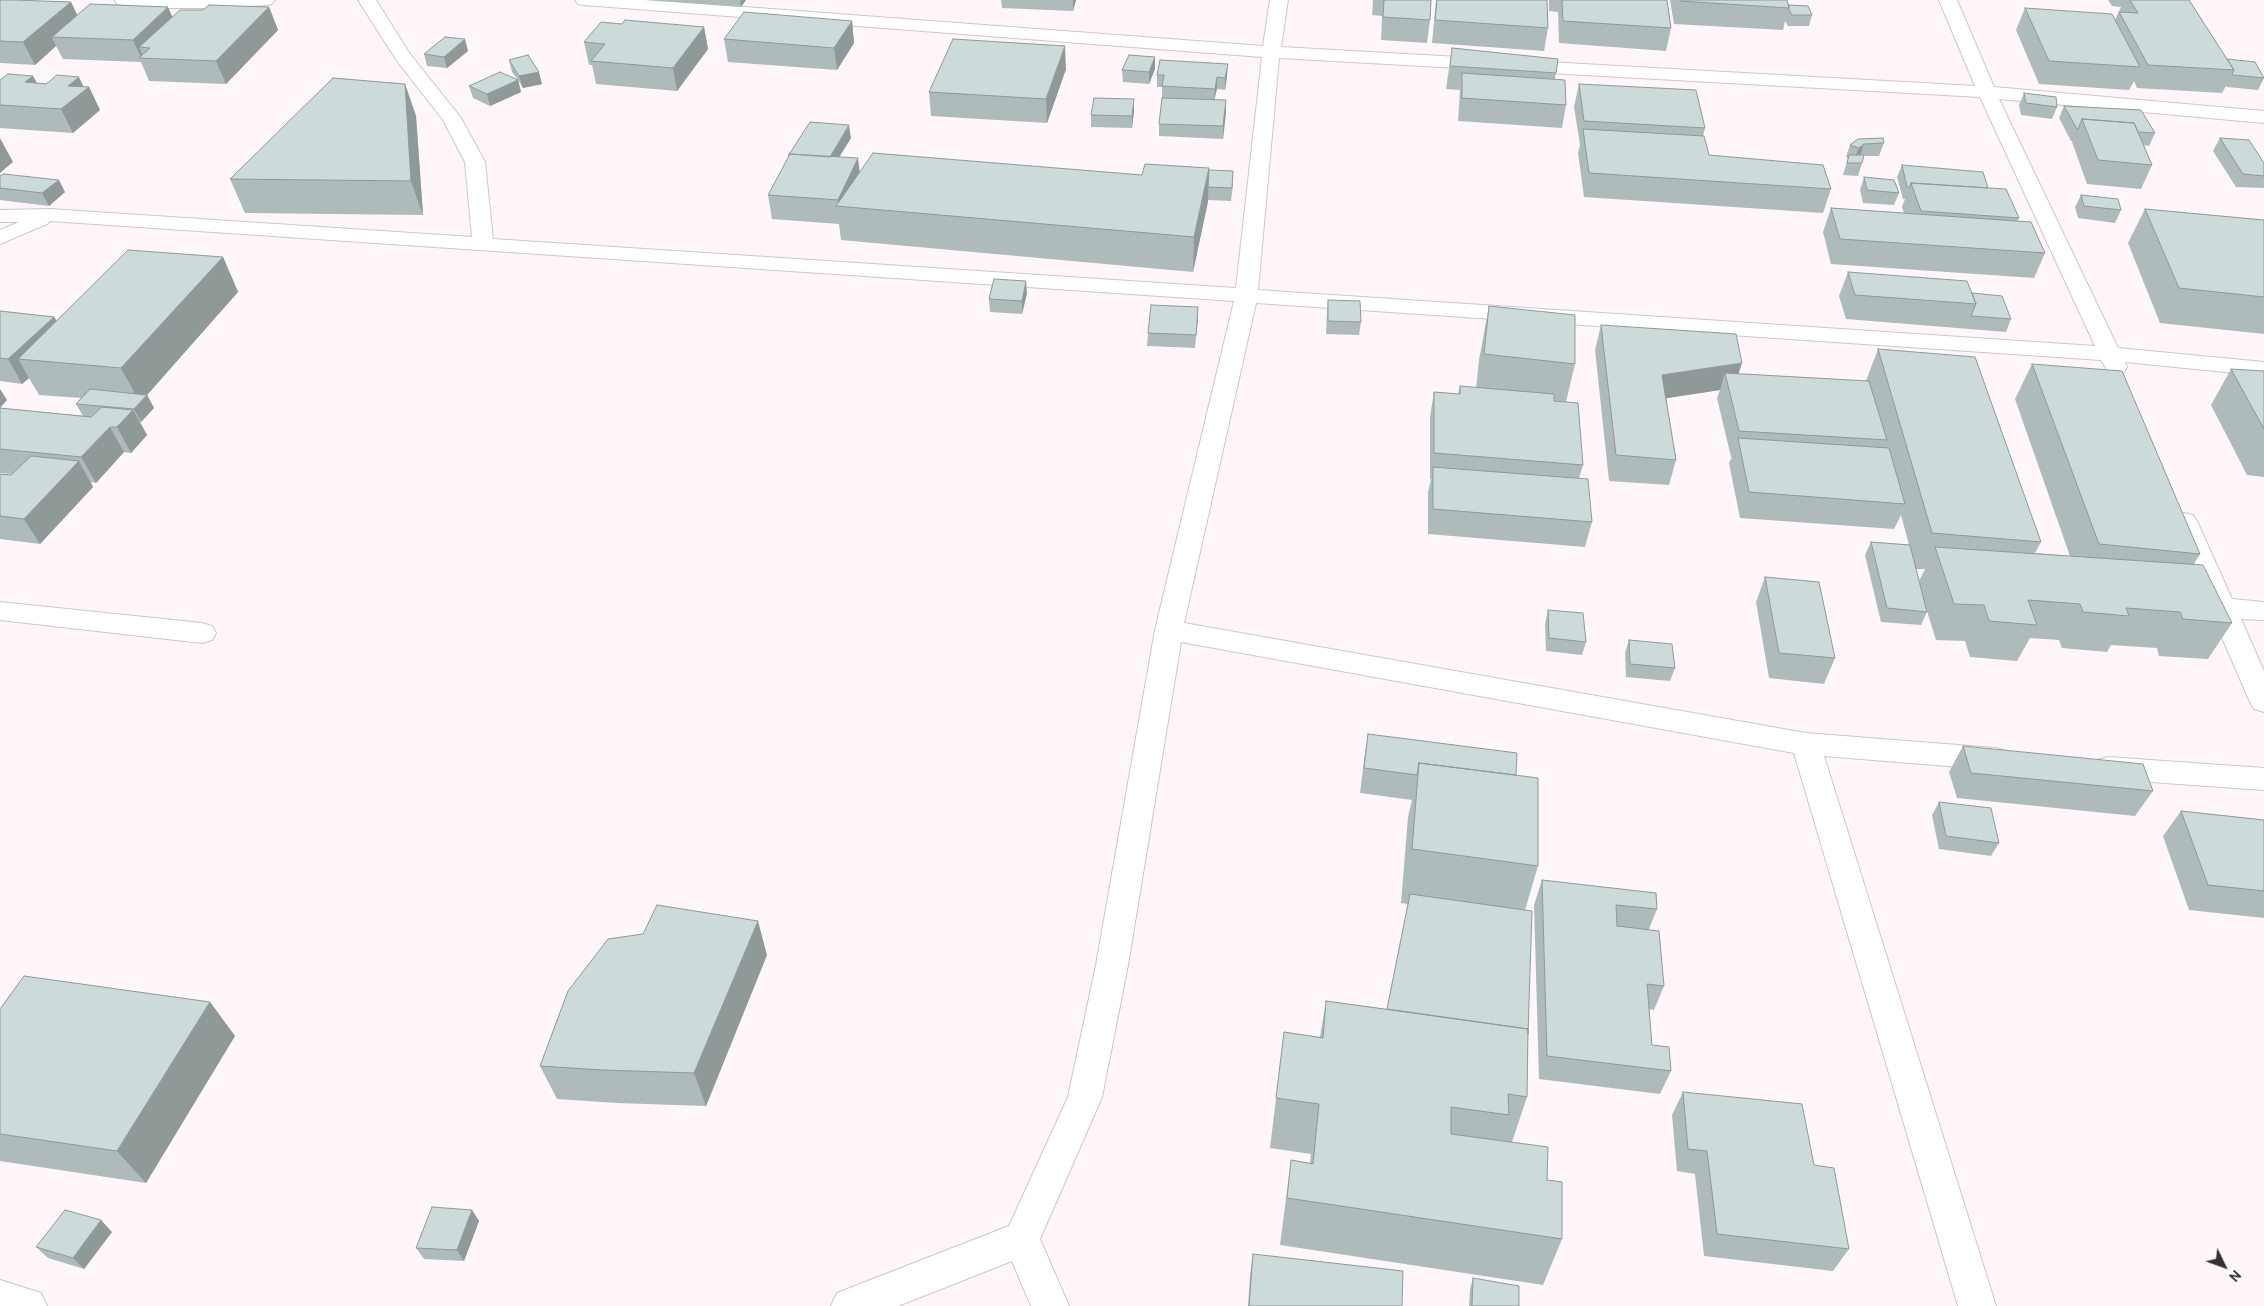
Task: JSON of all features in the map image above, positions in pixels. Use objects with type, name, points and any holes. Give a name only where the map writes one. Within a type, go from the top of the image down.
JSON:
[{"type":"street","points":[[123,0],[224,4],[266,0]]},
{"type":"street","points":[[367,0],[403,56],[452,118],[475,162],[483,245]]},
{"type":"street","points":[[584,0],[1271,52],[1987,92],[2264,117]]},
{"type":"street","points":[[850,1306],[1022,1239],[1085,1097],[1112,965],[1169,630],[1246,297],[1271,52],[1279,0]]},
{"type":"street","points":[[1948,0],[1987,92],[2126,390]]},
{"type":"street","points":[[0,238],[50,215]]},
{"type":"street","points":[[0,216],[50,215],[2110,354],[2264,369]]},
{"type":"street","points":[[2174,499],[2264,702]]},
{"type":"street","points":[[2223,608],[2264,611]]},
{"type":"street","points":[[0,611],[202,632]]},
{"type":"street","points":[[1169,630],[1806,744],[2021,761]]},
{"type":"street","points":[[1806,744],[1977,1306]]},
{"type":"street","points":[[2079,766],[2264,779]]},
{"type":"street","points":[[1022,1239],[1050,1306]]},
{"type":"street","points":[[0,1299],[28,1306]]},
{"type":"building","points":[[0,0],[71,2],[23,42],[0,41]]},
{"type":"building","points":[[1384,0],[1431,0],[1430,20],[1383,17]]},
{"type":"building","points":[[1437,0],[1547,0],[1548,28],[1435,20]]},
{"type":"building","points":[[1562,0],[1667,0],[1671,28],[1563,21]]},
{"type":"building","points":[[1787,0],[1789,8],[1680,1]]},
{"type":"building","points":[[2130,0],[2189,0],[2234,70],[2148,65],[2119,12],[2138,13]]},
{"type":"building","points":[[90,4],[168,7],[133,40],[52,37]]},
{"type":"building","points":[[209,5],[269,7],[216,61],[139,58],[150,48],[139,47],[180,10],[203,10]]},
{"type":"building","points":[[1789,5],[1808,6],[1812,15],[1792,15]]},
{"type":"building","points":[[2025,8],[2112,14],[2140,67],[2049,61]]},
{"type":"building","points":[[744,12],[852,21],[834,48],[724,39]]},
{"type":"building","points":[[625,20],[704,27],[673,68],[591,61],[605,44],[584,42],[601,22],[622,24]]},
{"type":"building","points":[[445,37],[465,39],[444,57],[424,54]]},
{"type":"building","points":[[953,39],[1065,46],[1046,99],[929,92]]},
{"type":"building","points":[[1452,48],[1558,59],[1556,73],[1450,66]]},
{"type":"building","points":[[528,55],[539,72],[519,76],[509,60]]},
{"type":"building","points":[[1129,55],[1155,57],[1149,72],[1122,70]]},
{"type":"building","points":[[2227,59],[2255,62],[2264,78],[2233,75],[2234,70]]},
{"type":"building","points":[[1160,60],[1228,64],[1225,78],[1217,77],[1215,89],[1162,86],[1164,75],[1157,75]]},
{"type":"building","points":[[500,72],[518,80],[487,94],[469,86]]},
{"type":"building","points":[[1462,73],[1565,80],[1566,105],[1462,98]]},
{"type":"building","points":[[8,74],[33,76],[25,82],[46,84],[57,75],[79,77],[68,86],[89,87],[61,109],[0,105],[0,80]]},
{"type":"building","points":[[333,78],[405,84],[411,181],[230,179]]},
{"type":"building","points":[[1579,84],[1696,90],[1705,128],[1584,121]]},
{"type":"building","points":[[2024,93],[2056,97],[2057,107],[2026,103]]},
{"type":"building","points":[[1094,98],[1134,99],[1132,116],[1091,115]]},
{"type":"building","points":[[1162,98],[1226,100],[1223,126],[1159,124]]},
{"type":"building","points":[[2064,106],[2141,110],[2155,133],[2138,132],[2134,123],[2082,119],[2077,129]]},
{"type":"building","points":[[2082,119],[2134,123],[2152,165],[2098,160]]},
{"type":"building","points":[[810,122],[849,125],[830,157],[790,154],[788,156]]},
{"type":"building","points":[[1583,129],[1704,136],[1709,155],[1823,165],[1831,189],[1589,173]]},
{"type":"building","points":[[1883,138],[1884,143],[1864,144],[1859,148],[1850,145],[1858,139]]},
{"type":"building","points":[[2220,138],[2249,140],[2264,163],[2264,176],[2243,174]]},
{"type":"building","points":[[873,153],[1142,175],[1145,164],[1209,168],[1194,237],[836,206]]},
{"type":"building","points":[[790,154],[858,158],[838,200],[768,195]]},
{"type":"building","points":[[1849,155],[1864,155],[1862,163],[1847,163]]},
{"type":"building","points":[[1902,165],[1983,172],[1988,188],[1911,183],[1910,187],[1907,187]]},
{"type":"building","points":[[1209,170],[1233,171],[1232,188],[1208,187]]},
{"type":"building","points":[[4,174],[59,180],[42,193],[0,188],[0,176]]},
{"type":"building","points":[[1864,177],[1894,180],[1899,193],[1867,190]]},
{"type":"building","points":[[1911,183],[2006,189],[2019,218],[1921,211]]},
{"type":"building","points":[[2081,195],[2118,199],[2121,210],[2084,206]]},
{"type":"building","points":[[1831,208],[2031,222],[2045,253],[1840,239]]},
{"type":"building","points":[[2145,209],[2264,220],[2264,297],[2179,288]]},
{"type":"building","points":[[128,250],[223,257],[121,368],[18,359]]},
{"type":"building","points":[[1848,272],[1967,281],[1976,304],[1855,295]]},
{"type":"building","points":[[994,279],[1026,281],[1022,301],[989,299]]},
{"type":"building","points":[[1972,293],[2002,296],[2011,319],[1971,316],[1976,304]]},
{"type":"building","points":[[1328,300],[1360,301],[1361,322],[1328,321]]},
{"type":"building","points":[[1151,305],[1198,307],[1196,335],[1148,333]]},
{"type":"building","points":[[1489,306],[1575,315],[1575,364],[1484,354]]},
{"type":"building","points":[[0,311],[54,317],[8,359],[0,358]]},
{"type":"building","points":[[1601,325],[1736,334],[1742,363],[1662,375],[1676,460],[1616,455]]},
{"type":"building","points":[[1878,349],[1975,357],[2041,542],[1932,533]]},
{"type":"building","points":[[2032,364],[2122,371],[2200,554],[2099,544]]},
{"type":"building","points":[[2231,369],[2264,371],[2264,429]]},
{"type":"building","points":[[1725,373],[1869,381],[1887,440],[1739,431]]},
{"type":"building","points":[[1460,386],[1554,394],[1554,401],[1578,403],[1583,465],[1434,453],[1434,392],[1460,394]]},
{"type":"building","points":[[90,389],[147,395],[134,409],[76,404]]},
{"type":"building","points":[[102,407],[133,410],[117,427],[110,427],[81,457],[0,449],[0,408],[91,417]]},
{"type":"building","points":[[1738,438],[1889,448],[1905,504],[1749,492]]},
{"type":"building","points":[[31,456],[79,461],[24,519],[0,516],[0,474],[11,475]]},
{"type":"building","points":[[1433,467],[1588,479],[1592,522],[1433,509]]},
{"type":"building","points":[[1871,542],[1910,545],[1927,612],[1887,608]]},
{"type":"building","points":[[1935,547],[2203,565],[2232,623],[2183,619],[2180,612],[2126,608],[2129,616],[2083,612],[2080,604],[2028,600],[2037,625],[1989,621],[1984,605],[1954,604]]},
{"type":"building","points":[[1765,577],[1819,582],[1835,658],[1779,653]]},
{"type":"building","points":[[1548,610],[1583,613],[1586,642],[1549,638]]},
{"type":"building","points":[[1629,640],[1672,644],[1675,668],[1630,664]]},
{"type":"building","points":[[1368,734],[1517,753],[1516,775],[1419,763],[1417,775],[1364,768]]},
{"type":"building","points":[[1963,746],[2143,764],[2153,791],[1971,773]]},
{"type":"building","points":[[1419,763],[1538,778],[1538,866],[1412,849]]},
{"type":"building","points":[[1939,802],[1991,808],[1999,843],[1946,836]]},
{"type":"building","points":[[2181,811],[2264,820],[2264,891],[2208,885]]},
{"type":"building","points":[[1542,880],[1656,893],[1657,909],[1616,905],[1617,926],[1659,931],[1664,986],[1647,984],[1652,1045],[1669,1047],[1671,1071],[1547,1056]]},
{"type":"building","points":[[1410,894],[1532,911],[1528,1034],[1528,1029],[1387,1009]]},
{"type":"building","points":[[657,905],[758,921],[694,1073],[540,1066],[568,991],[608,939],[643,934]]},
{"type":"building","points":[[24,976],[210,1002],[117,1151],[0,1134],[0,1009]]},
{"type":"building","points":[[1326,1001],[1528,1029],[1527,1097],[1508,1094],[1509,1115],[1451,1107],[1451,1134],[1548,1147],[1547,1180],[1562,1182],[1562,1239],[1287,1198],[1291,1160],[1313,1164],[1319,1104],[1276,1098],[1284,1032],[1323,1038]]},
{"type":"building","points":[[1683,1092],[1802,1104],[1814,1165],[1834,1168],[1849,1249],[1717,1234],[1707,1151],[1688,1149]]},
{"type":"building","points":[[432,1207],[472,1210],[457,1250],[416,1248]]},
{"type":"building","points":[[65,1210],[101,1220],[73,1258],[36,1247]]},
{"type":"building","points":[[1253,1254],[1403,1271],[1402,1306],[1249,1306]]},
{"type":"building","points":[[1473,1278],[1519,1286],[1519,1306],[1472,1306]]}]
